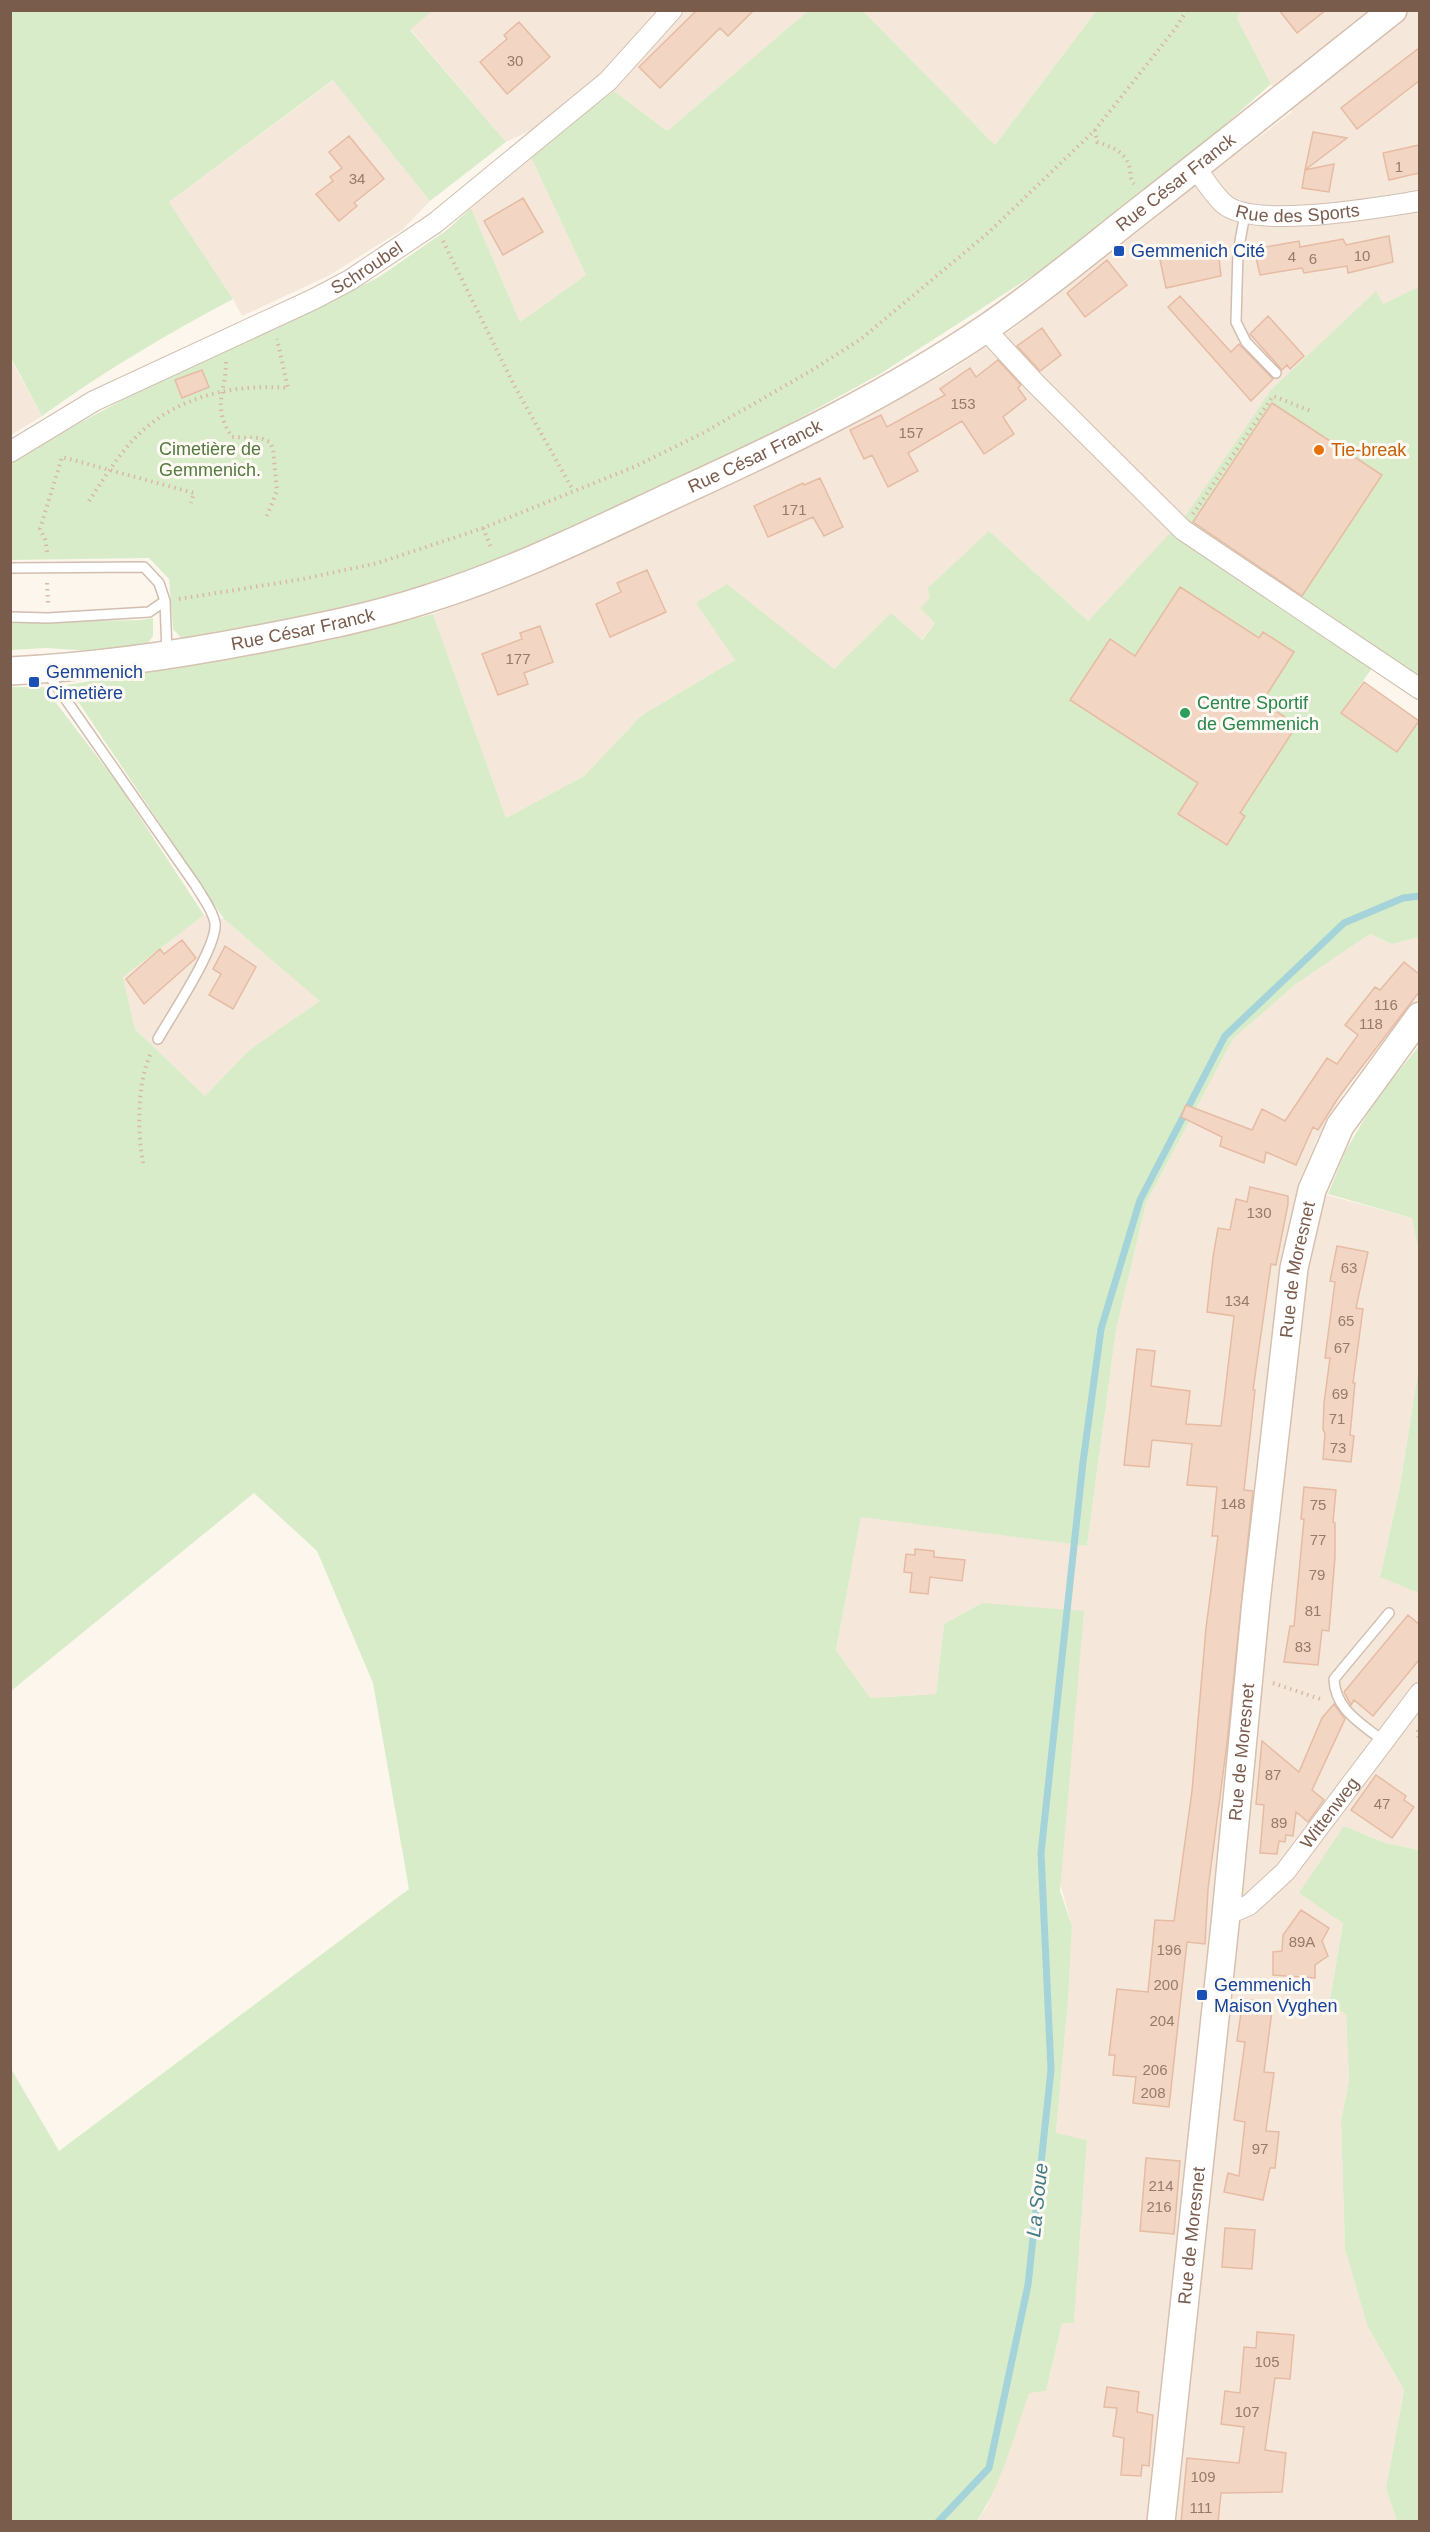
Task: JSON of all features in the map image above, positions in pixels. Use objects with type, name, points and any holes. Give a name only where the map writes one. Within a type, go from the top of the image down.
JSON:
[{"type":"main road","name":"Rue César Franck","points":[[10,671],[167,656],[336,624],[428,599],[500,572],[630,515],[825,423],[891,387],[985,329],[1051,281],[1393,10]]},
{"type":"main road","name":"Rue de Moresnet","points":[[1161,2522],[1251,1676],[1256,1602],[1294,1268],[1312,1190],[1346,1117],[1419,1016]]},
{"type":"street","name":"Schroubel","points":[[10,452],[94,401],[350,280],[435,223],[608,81],[672,10]]},
{"type":"street","name":"Rue des Sports","points":[[1195,167],[1225,205],[1245,214],[1342,213],[1419,201]]},
{"type":"street","points":[[985,329],[1044,392],[1183,530],[1419,689]]},
{"type":"street","name":"Wittenweg","points":[[1226,1916],[1249,1905],[1285,1872],[1419,1694]]},
{"type":"lane","points":[[1245,214],[1238,252],[1236,322],[1246,342],[1276,373]]},
{"type":"lane","points":[[10,568],[144,567],[159,583],[165,601],[167,656]]},
{"type":"lane","points":[[10,617],[48,618],[149,612],[165,601]]},
{"type":"lane","points":[[45,669],[196,886],[215,923],[214,936],[203,963],[158,1039]]},
{"type":"lane","points":[[1383,1741],[1340,1706],[1334,1692],[1334,1679],[1389,1613]]},
{"type":"path","points":[[165,601],[303,579],[378,563],[483,528],[636,466],[704,433],[861,339],[988,233],[1095,130],[1163,46],[1187,10]]},
{"type":"path","points":[[1095,130],[1097,142],[1117,148],[1129,166],[1130,178],[1148,205]]},
{"type":"path","points":[[435,223],[504,366],[573,490]]},
{"type":"path","points":[[226,338],[226,367],[221,390],[222,417],[232,437],[261,438],[270,442],[273,449],[277,491],[266,518]]},
{"type":"path","points":[[89,501],[127,447],[165,414],[221,390],[261,386],[288,388],[277,339]]},
{"type":"path","points":[[1183,530],[1273,396],[1311,411]]},
{"type":"path","points":[[48,618],[45,539],[40,529],[62,457],[194,493],[191,503]]},
{"type":"path","points":[[143,1163],[140,1144],[143,1079],[147,1059],[158,1039]]},
{"type":"path","points":[[1251,1676],[1340,1706]]},
{"type":"shaded area","points":[[432,10],[808,11],[667,131],[614,91],[506,142],[410,29]]},
{"type":"shaded area","points":[[863,11],[1096,11],[995,145]]},
{"type":"shaded area","points":[[1241,11],[1419,11],[1419,290],[1418,288],[1383,304],[1376,292],[1182,521],[1088,621],[990,532],[930,598],[935,623],[921,640],[891,613],[834,669],[697,603],[735,660],[642,715],[584,776],[506,818],[433,614],[516,582],[832,436],[950,371],[1014,328],[1292,112],[1271,84],[1237,18]]},
{"type":"shaded area","points":[[334,80],[430,201],[402,230],[328,276],[242,316],[169,202]]},
{"type":"shaded area","points":[[530,155],[586,275],[520,322],[471,208]]},
{"type":"shaded area","points":[[10,358],[42,416],[11,435],[10,435]]},
{"type":"shaded area","points":[[204,915],[224,919],[321,1001],[248,1051],[205,1096],[135,1029],[123,977]]},
{"type":"shaded area","points":[[1370,934],[1392,944],[1419,937],[1419,997],[1348,1086],[1317,1139],[1297,1187],[1412,1218],[1419,1254],[1419,1366],[1400,1486],[1380,1576],[1419,1593],[1419,1680],[1405,1698],[1419,1713],[1419,1850],[1385,1843],[1344,1826],[1343,1923],[1329,2004],[1346,2014],[1349,2081],[1341,2121],[1345,2249],[1367,2325],[1404,2390],[1386,2488],[1397,2521],[977,2521],[986,2508],[1006,2459],[1029,2392],[1046,2391],[1062,2323],[1074,2323],[1087,2140],[1056,2134],[1072,1926],[982,1603],[944,1624],[936,1694],[870,1698],[836,1650],[861,1516],[1087,1546],[1116,1330],[1146,1203],[1233,1039],[1296,984]]},
{"type":"green space","points":[[10,11],[432,11],[410,30],[506,142],[430,201],[333,80],[169,202],[233,299],[136,354],[42,416],[11,358]]},
{"type":"green space","name":"Cimetière de Gemmenich.","points":[[808,11],[863,11],[995,145],[1096,11],[1241,11],[1237,18],[1271,84],[1158,184],[1038,272],[880,374],[749,446],[476,570],[400,597],[184,641],[173,629],[169,579],[149,558],[11,560],[11,464],[57,435],[190,364],[280,327],[379,277],[447,230],[471,208],[520,322],[586,275],[530,155],[614,91],[667,131]]},
{"type":"green space","points":[[1419,287],[1419,677],[1307,601],[1238,560],[1182,521],[1271,390],[1376,291],[1383,304]]},
{"type":"green space","points":[[989,531],[1088,621],[1171,532],[1187,545],[1198,546],[1374,665],[1341,713],[1397,752],[1419,721],[1419,937],[1392,944],[1370,934],[1296,984],[1233,1039],[1146,1203],[1116,1330],[1087,1546],[861,1517],[836,1650],[870,1698],[936,1694],[944,1624],[982,1603],[1084,1611],[1060,1891],[1072,1926],[1056,2133],[1087,2140],[1074,2323],[1062,2323],[1046,2391],[1029,2393],[994,2491],[977,2521],[11,2521],[10,2067],[59,2151],[409,1889],[373,1683],[317,1551],[254,1493],[11,1691],[11,687],[44,687],[118,784],[204,915],[123,977],[135,1029],[205,1096],[248,1051],[320,1001],[224,919],[67,685],[321,642],[433,614],[506,818],[584,776],[642,715],[735,660],[696,603],[727,584],[834,669],[891,613],[922,640],[935,623],[920,608],[930,598],[928,588]]},
{"type":"green space","points":[[153,618],[153,636],[148,643],[107,652],[46,648],[11,650],[11,622]]},
{"type":"green space","points":[[1419,1046],[1419,1254],[1412,1218],[1328,1194],[1345,1152],[1376,1099]]},
{"type":"green space","points":[[1419,1366],[1420,1593],[1380,1577],[1400,1486]]},
{"type":"green space","points":[[1344,1826],[1385,1843],[1419,1850],[1419,2521],[1397,2521],[1386,2488],[1404,2390],[1367,2325],[1345,2249],[1341,2121],[1349,2081],[1346,2014],[1329,2005],[1343,1923],[1299,1893]]},
{"type":"building","points":[[697,10],[754,10],[728,36],[720,28],[660,88],[639,67]]},
{"type":"building","points":[[1279,10],[1326,10],[1297,33]]},
{"type":"building","points":[[519,22],[550,57],[507,94],[480,62],[507,39],[504,35]]},
{"type":"building","points":[[1419,48],[1419,81],[1357,129],[1341,108]]},
{"type":"building","points":[[1313,132],[1347,138],[1305,170]]},
{"type":"building","points":[[349,136],[384,179],[354,203],[357,206],[339,221],[316,194],[333,181],[330,177],[342,168],[329,152]]},
{"type":"building","points":[[1419,145],[1419,173],[1389,180],[1383,153]]},
{"type":"building","points":[[1334,164],[1329,192],[1302,188],[1305,170]]},
{"type":"building","points":[[523,198],[543,232],[503,255],[484,221]]},
{"type":"building","points":[[1389,236],[1393,262],[1348,273],[1347,266],[1304,273],[1302,268],[1260,275],[1254,249],[1299,241],[1300,247],[1343,239],[1346,245]]},
{"type":"building","points":[[1218,249],[1221,276],[1166,288],[1160,260]]},
{"type":"building","points":[[1107,260],[1127,285],[1085,317],[1067,293]]},
{"type":"building","points":[[1180,296],[1231,352],[1239,344],[1273,379],[1251,401],[1168,307]]},
{"type":"building","points":[[1268,316],[1304,356],[1290,369],[1287,365],[1282,370],[1250,334]]},
{"type":"building","points":[[1042,328],[1061,355],[1040,371],[1017,346]]},
{"type":"building","points":[[998,360],[1021,385],[1018,388],[1026,399],[1003,417],[1014,434],[984,454],[962,421],[908,453],[918,471],[888,487],[872,455],[864,459],[850,430],[881,415],[887,427],[945,395],[940,389],[970,368],[976,377]]},
{"type":"building","points":[[202,370],[209,387],[182,398],[175,380]]},
{"type":"building","points":[[1272,403],[1382,475],[1302,596],[1193,522]]},
{"type":"building","points":[[820,478],[843,527],[824,536],[813,517],[768,537],[754,506],[803,483],[804,485]]},
{"type":"building","points":[[647,570],[666,612],[610,637],[596,604],[621,592],[617,583]]},
{"type":"building","name":"Centre Sportif de Gemmenich","points":[[1180,587],[1259,638],[1263,632],[1294,652],[1262,702],[1297,725],[1240,813],[1245,816],[1227,845],[1178,814],[1198,783],[1070,700],[1110,639],[1135,656]]},
{"type":"building","points":[[540,626],[553,662],[524,673],[528,684],[498,695],[482,654],[522,639],[520,633]]},
{"type":"building","points":[[1364,682],[1419,721],[1397,752],[1341,713]]},
{"type":"building","points":[[182,940],[196,958],[144,1004],[126,979],[160,949],[164,954]]},
{"type":"building","points":[[225,946],[256,967],[233,1009],[209,995],[221,974],[213,969]]},
{"type":"building","points":[[1404,962],[1419,974],[1419,992],[1338,1098],[1318,1130],[1313,1127],[1296,1165],[1266,1152],[1264,1163],[1220,1146],[1222,1137],[1181,1117],[1186,1105],[1252,1130],[1262,1109],[1285,1121],[1327,1058],[1337,1064],[1358,1035],[1345,1025],[1375,987],[1380,990]]},
{"type":"building","points":[[1250,1187],[1288,1196],[1288,1204],[1276,1265],[1271,1264],[1253,1390],[1255,1390],[1244,1490],[1253,1491],[1227,1743],[1208,1889],[1205,1944],[1187,1942],[1169,2107],[1133,2103],[1136,2077],[1113,2075],[1115,2055],[1109,2055],[1117,1989],[1148,1992],[1155,1920],[1174,1921],[1192,1791],[1206,1628],[1218,1536],[1212,1536],[1217,1487],[1187,1485],[1192,1444],[1152,1440],[1149,1467],[1124,1465],[1137,1349],[1155,1351],[1151,1386],[1190,1391],[1186,1424],[1221,1426],[1234,1316],[1207,1312],[1213,1257],[1218,1228],[1230,1230],[1236,1199],[1247,1202]]},
{"type":"building","points":[[1337,1246],[1368,1252],[1356,1308],[1363,1309],[1353,1383],[1355,1383],[1350,1435],[1354,1436],[1351,1462],[1323,1459],[1324,1403],[1330,1358],[1325,1358],[1335,1282],[1330,1281]]},
{"type":"building","points":[[1304,1487],[1336,1490],[1333,1522],[1335,1523],[1335,1557],[1329,1631],[1322,1630],[1318,1665],[1284,1662],[1290,1626],[1294,1626],[1304,1519],[1301,1519]]},
{"type":"building","points":[[915,1549],[934,1551],[934,1557],[965,1560],[962,1581],[930,1577],[928,1594],[910,1592],[912,1573],[904,1572],[906,1554],[915,1555]]},
{"type":"building","points":[[1408,1615],[1419,1624],[1419,1660],[1373,1716],[1354,1700],[1351,1705],[1344,1692]]},
{"type":"building","points":[[1334,1704],[1345,1719],[1312,1790],[1324,1800],[1308,1822],[1296,1812],[1293,1836],[1286,1835],[1285,1842],[1279,1841],[1277,1854],[1260,1853],[1264,1805],[1256,1804],[1262,1741],[1299,1772],[1322,1718]]},
{"type":"building","points":[[1376,1775],[1406,1796],[1404,1800],[1414,1807],[1392,1838],[1351,1810]]},
{"type":"building","points":[[1301,1910],[1329,1928],[1322,1941],[1328,1956],[1315,1965],[1315,1978],[1273,1975],[1273,1952],[1282,1951],[1283,1935]]},
{"type":"building","points":[[1243,1999],[1273,2003],[1264,2072],[1274,2073],[1266,2131],[1279,2132],[1275,2168],[1270,2168],[1263,2200],[1224,2192],[1228,2173],[1239,2176],[1245,2122],[1234,2120],[1245,2042],[1237,2041]]},
{"type":"building","points":[[1146,2158],[1180,2161],[1174,2234],[1140,2231]]},
{"type":"building","points":[[1225,2228],[1255,2230],[1252,2269],[1222,2267]]},
{"type":"building","points":[[1257,2332],[1294,2335],[1290,2379],[1275,2378],[1265,2450],[1286,2453],[1282,2492],[1221,2493],[1218,2522],[1181,2522],[1187,2458],[1239,2463],[1244,2427],[1221,2424],[1225,2391],[1240,2393],[1244,2347],[1256,2348]]},
{"type":"building","points":[[1107,2387],[1139,2392],[1137,2412],[1153,2415],[1149,2466],[1142,2465],[1141,2476],[1121,2475],[1124,2438],[1113,2436],[1117,2408],[1104,2407]]},
{"type":"waterway","name":"La Soue","points":[[938,2522],[989,2468],[1028,2285],[1051,2070],[1041,1853],[1083,1462],[1101,1329],[1140,1200],[1225,1036],[1344,923],[1403,898],[1420,896]]},
{"type":"place","name":"Gemmenich Cité","points":[[1119,251]]},
{"type":"place","name":"Tie-break","points":[[1319,450]]},
{"type":"place","name":"Gemmenich Cimetière","points":[[34,682]]},
{"type":"place","name":"Centre Sportif de Gemmenich","points":[[1185,713]]},
{"type":"place","name":"Gemmenich Maison Vyghen","points":[[1202,1995]]}]
